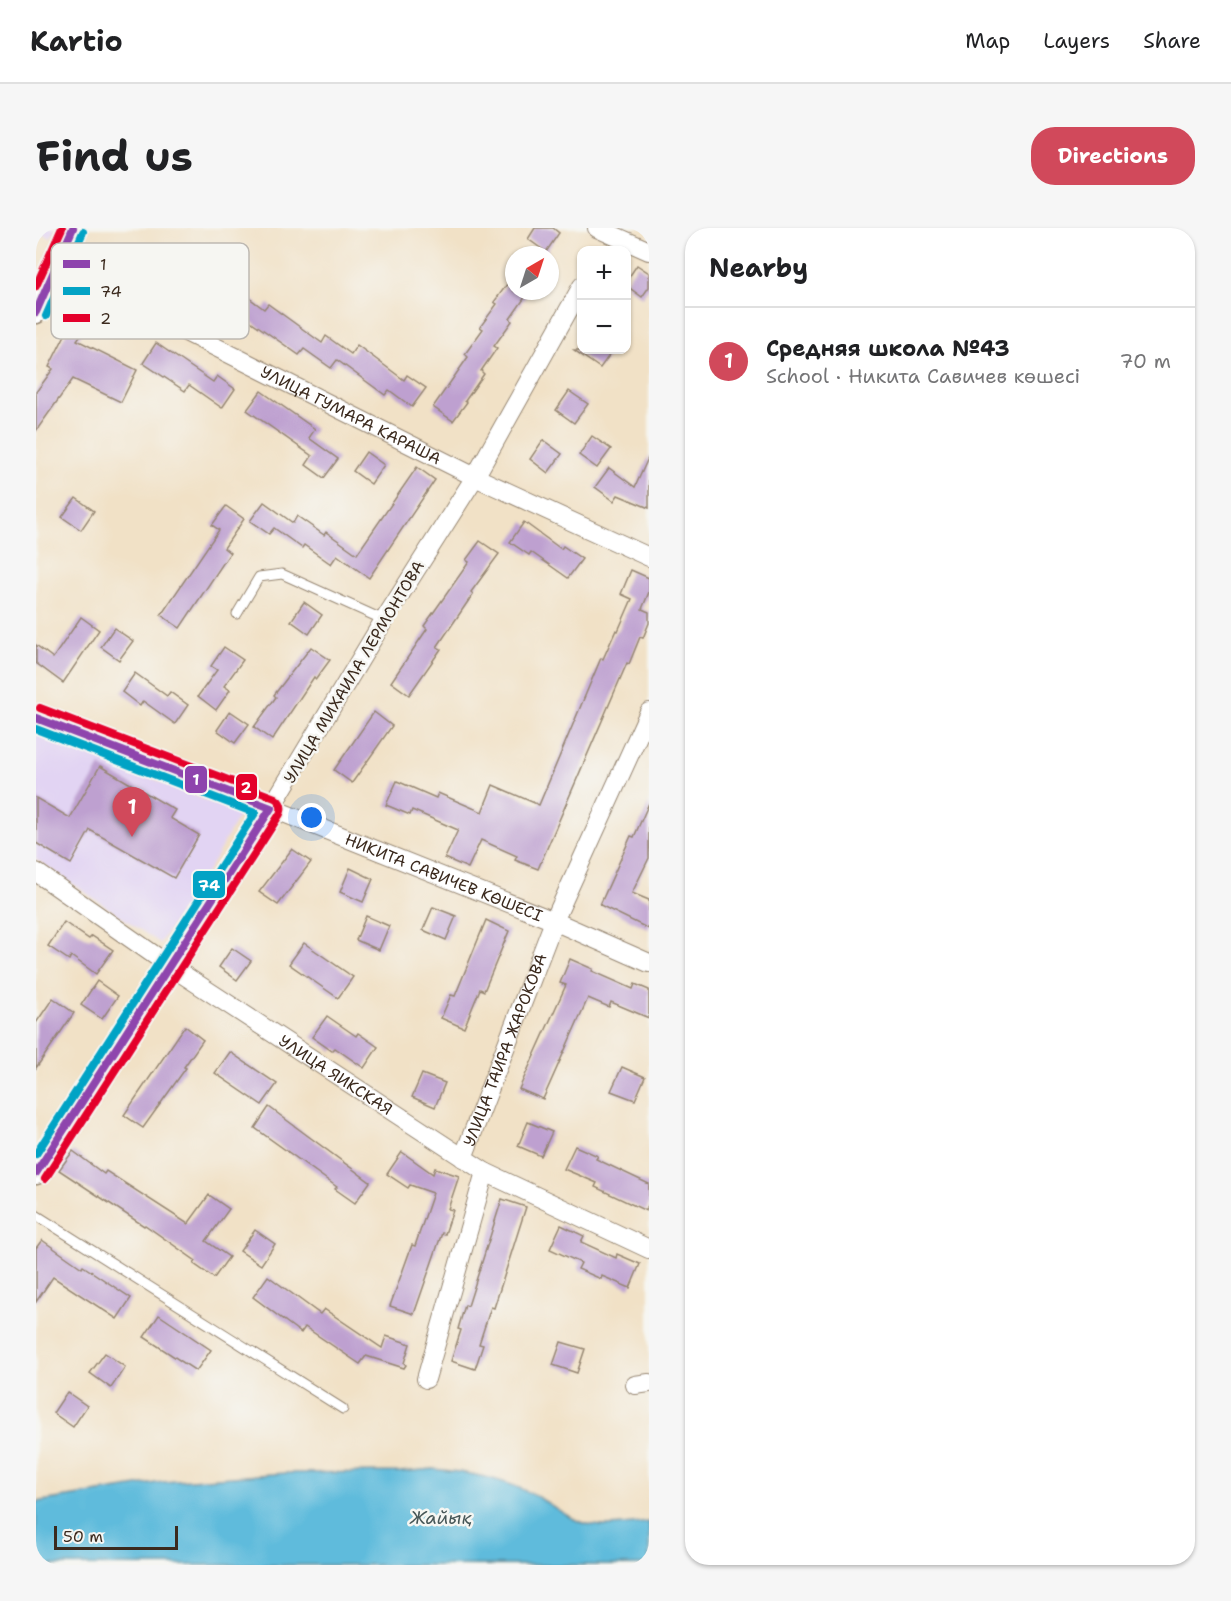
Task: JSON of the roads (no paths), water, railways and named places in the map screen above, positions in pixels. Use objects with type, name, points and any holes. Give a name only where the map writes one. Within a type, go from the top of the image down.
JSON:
[{"type":"street","points":[[66,243],[73,228]]},
{"type":"street","points":[[602,246],[607,230],[649,251]]},
{"type":"street","points":[[36,312],[51,278]]},
{"type":"street","name":"УЛИЦА МИХАИЛА ЛЕРМОНТОВА","points":[[36,1173],[271,808],[384,620],[476,477],[577,295]]},
{"type":"street","name":"УЛИЦА ГУМАРА КАРАША","points":[[200,339],[476,477],[649,557]]},
{"type":"street","name":"УЛИЦА ТАИРА ЖАРОКОВА","points":[[463,1158],[554,921],[649,712]]},
{"type":"street","name":"НИКИТА САВИЧЕВ КӨШЕСІ","points":[[36,718],[271,808],[554,921],[649,963]]},
{"type":"street","name":"УЛИЦА ЯИКСКАЯ","points":[[36,872],[170,966],[485,1172],[649,1249]]},
{"type":"street","name":"УЛИЦА ТАИРА ЖАРОКОВА","points":[[426,1379],[485,1172]]},
{"type":"lane","points":[[237,614],[259,577],[282,574],[384,620]]},
{"type":"lane","points":[[36,1215],[343,1408]]},
{"type":"water","name":"Жайық","points":[[433,1469],[471,1474],[521,1488],[569,1517],[593,1525],[649,1522],[649,1565],[36,1565],[36,1502],[163,1482],[286,1473],[400,1472]]},
{"type":"place","name":"Средняя школа №43","points":[[132,837]]}]
